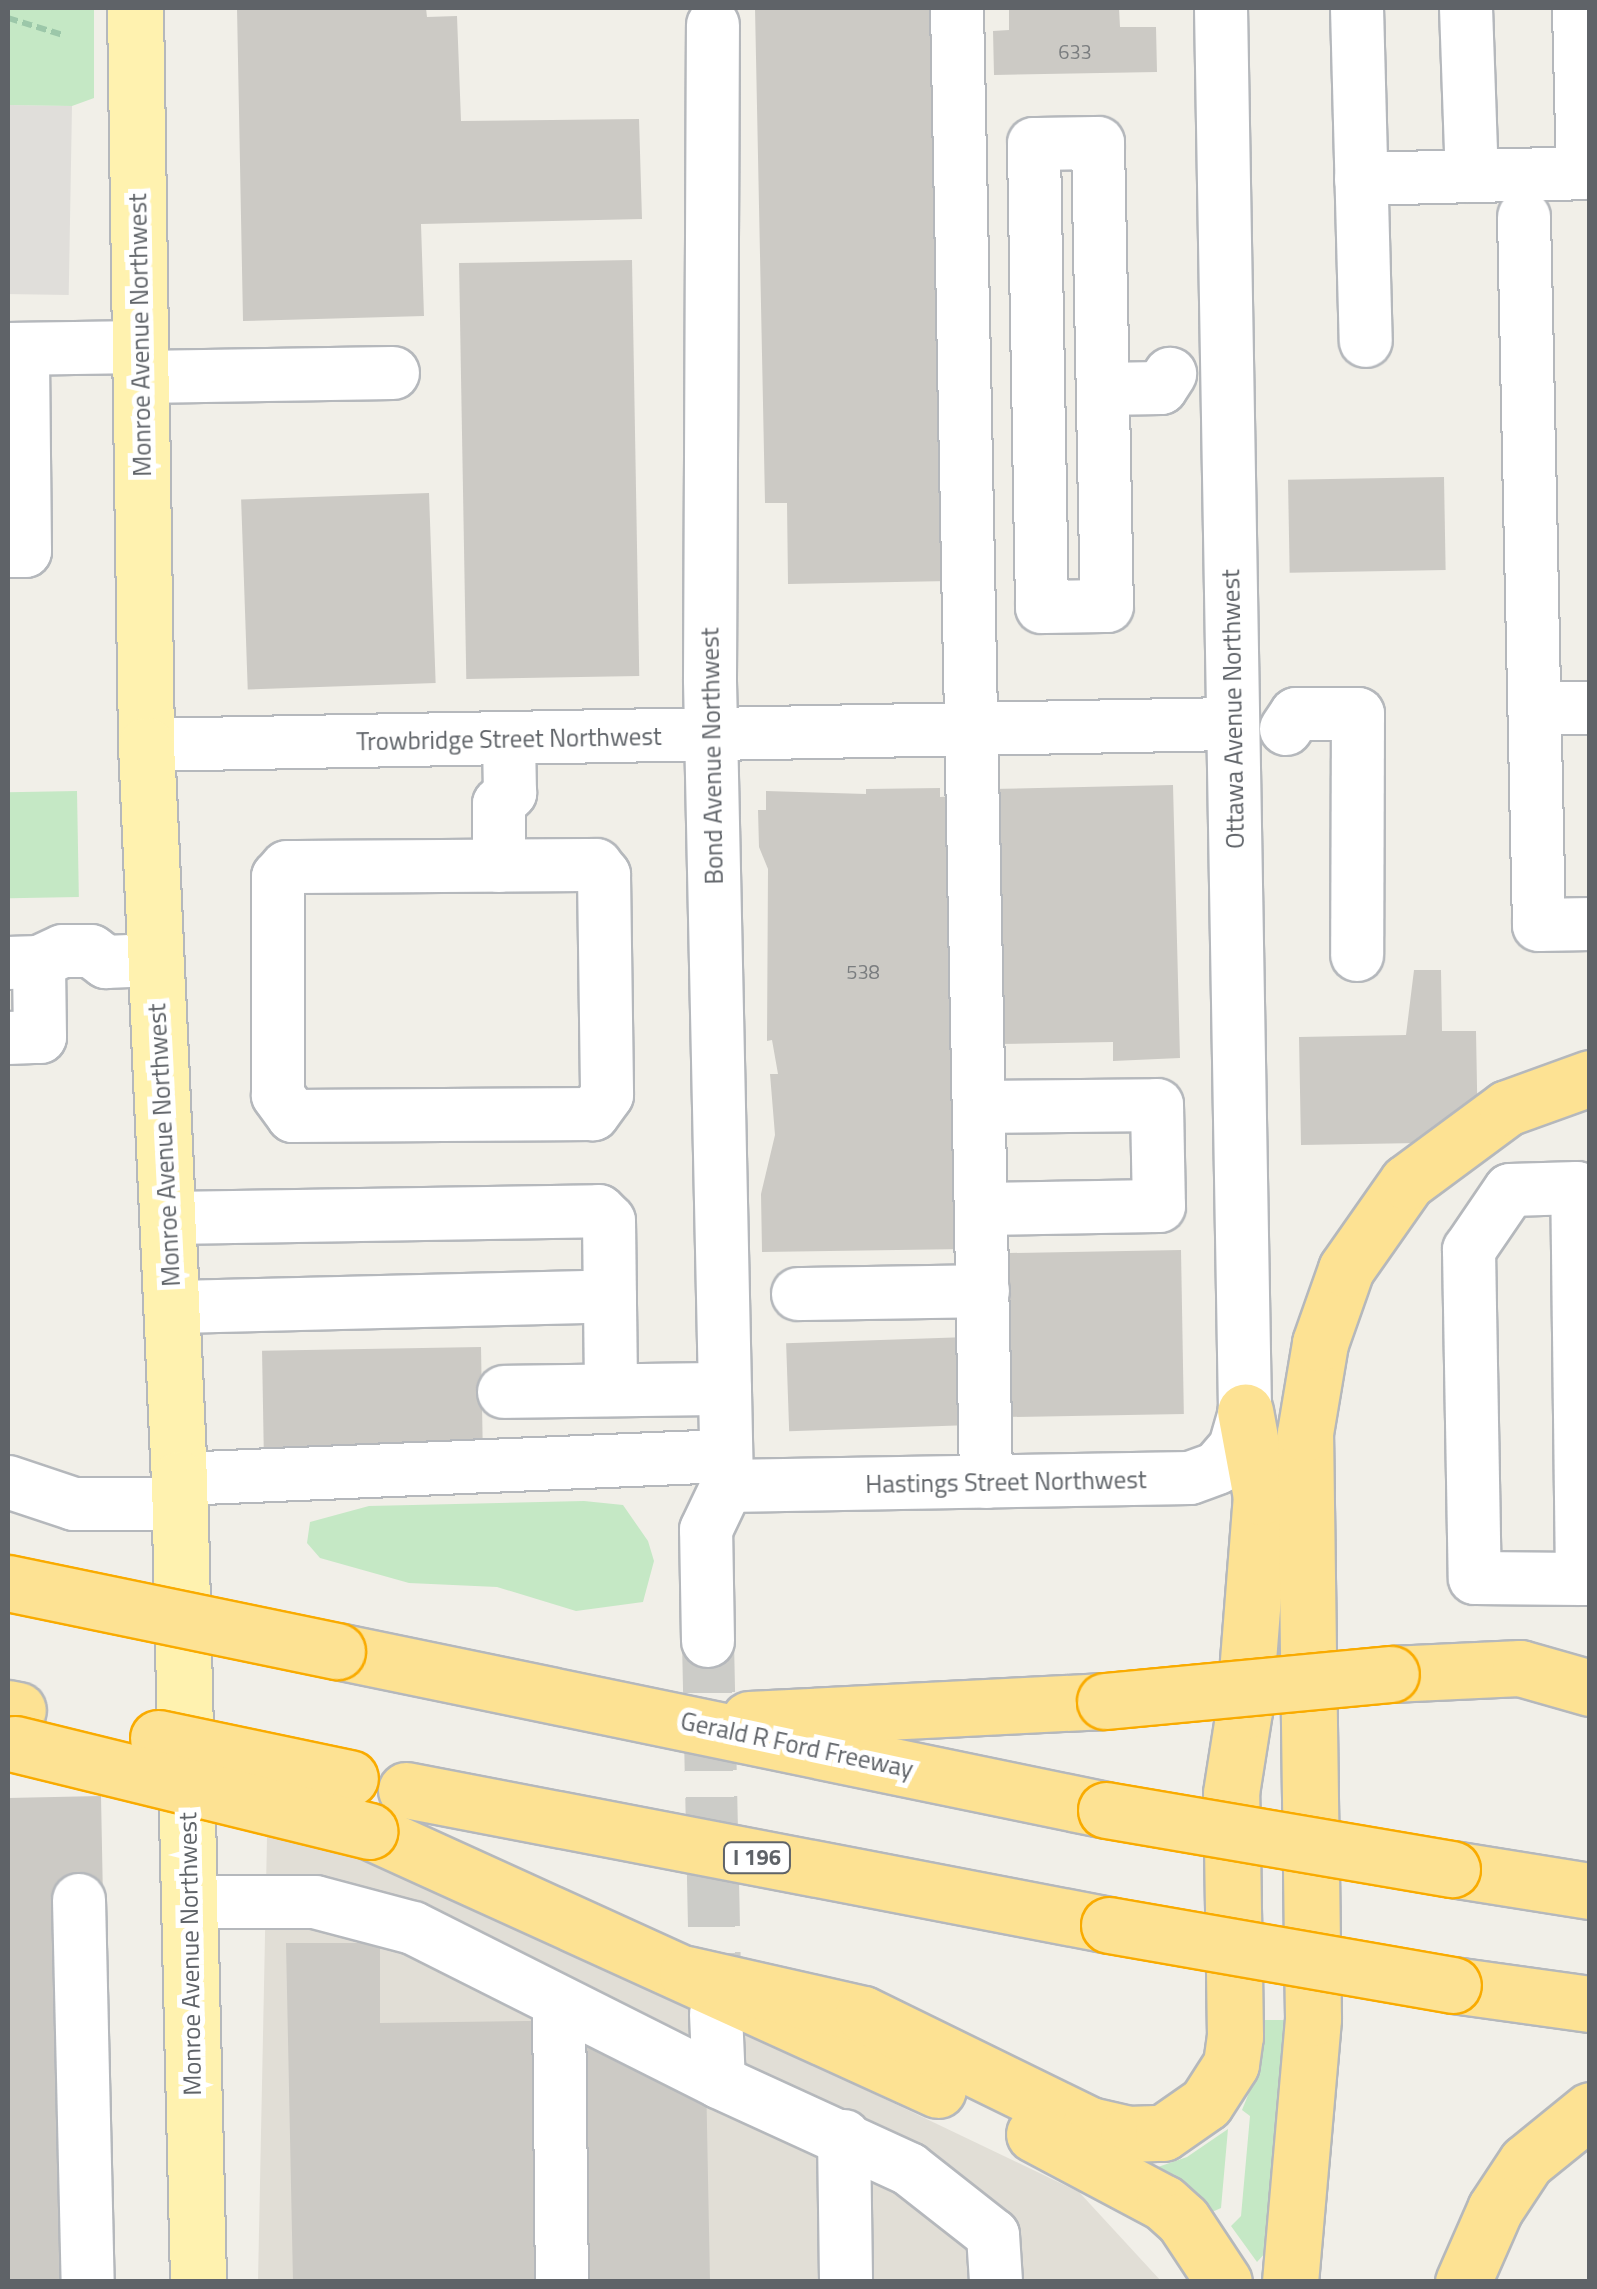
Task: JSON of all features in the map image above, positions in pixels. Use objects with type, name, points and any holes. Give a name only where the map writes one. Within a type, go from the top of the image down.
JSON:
[{"type":"highway","points":[[1290,2282],[1313,2018],[1306,1433],[1331,1306],[1366,1236],[1407,1182],[1507,1108],[1590,1078]]},
{"type":"highway","points":[[701,1994],[863,2014],[1090,2125],[1128,2134],[1162,2133],[1206,2104],[1231,2064],[1235,2036],[1231,1792],[1244,1711],[1260,1497],[1246,1411]]},
{"type":"highway","name":"Gerald R Ford Freeway","points":[[8,1583],[1106,1810],[1590,1891]]},
{"type":"highway","points":[[700,1724],[826,1711],[932,1714],[1590,1660]]},
{"type":"highway","points":[[1520,1668],[1590,1688]]},
{"type":"highway","points":[[12,1726],[368,1831],[701,1994],[1138,2186],[1184,2220],[1224,2282]]},
{"type":"highway","points":[[12,1726],[350,1778]]},
{"type":"highway","name":"I 196","points":[[406,1790],[1109,1926],[1590,2004]]},
{"type":"highway","points":[[1463,2282],[1476,2246],[1526,2162],[1581,2116]]},
{"type":"main road","name":"Monroe Avenue Northwest","points":[[135,8],[146,745],[130,961],[170,1218],[198,2282]]},
{"type":"street","points":[[956,8],[986,1482]]},
{"type":"street","name":"Ottawa Avenue Northwest","points":[[1222,8],[1246,1411]]},
{"type":"street","points":[[1356,8],[1366,342]]},
{"type":"street","points":[[1466,8],[1472,176]]},
{"type":"street","points":[[1362,179],[1583,174],[1579,8]]},
{"type":"street","name":"Bond Avenue Northwest","points":[[713,25],[712,734],[727,1471]]},
{"type":"street","points":[[1098,143],[1103,375],[1107,606],[1042,607],[1034,144],[1098,143]]},
{"type":"street","points":[[1524,217],[1538,925],[1590,924]]},
{"type":"street","points":[[8,551],[25,551],[15,349],[141,362],[393,373]]},
{"type":"street","points":[[1103,375],[1161,388],[1170,374],[1226,373]]},
{"type":"street","points":[[1534,708],[1590,708]]},
{"type":"street","name":"Trowbridge Street Northwest","points":[[146,745],[1233,726],[1286,729],[1295,739],[1358,739],[1357,955]]},
{"type":"street","points":[[510,738],[510,793],[523,802],[511,866]]},
{"type":"street","points":[[511,866],[596,866],[604,875],[608,1094],[593,1114],[294,1116],[278,1094],[278,878],[286,867],[511,866]]},
{"type":"street","points":[[8,1038],[40,1038],[28,967],[63,951],[91,951],[130,961]]},
{"type":"street","points":[[980,1107],[1157,1105],[1158,1139],[1158,1206],[982,1209]]},
{"type":"street","points":[[1576,1188],[1586,1568],[1475,1578],[1469,1250],[1510,1190],[1576,1188]]},
{"type":"street","points":[[170,1218],[599,1211],[610,1222],[611,1390]]},
{"type":"street","points":[[798,1294],[983,1290]]},
{"type":"street","points":[[173,1307],[610,1296]]},
{"type":"street","points":[[504,1392],[725,1389]]},
{"type":"street","name":"Hastings Street Northwest","points":[[8,1482],[74,1504],[180,1492],[727,1471],[986,1482],[1190,1478],[1217,1468],[1235,1447],[1246,1411]]},
{"type":"street","points":[[708,1640],[706,1530],[727,1471]]},
{"type":"street","points":[[79,1900],[88,2282]]},
{"type":"street","points":[[188,1902],[315,1902],[413,1928],[719,2082],[910,2168],[993,2235],[996,2282]]},
{"type":"street","points":[[701,1994],[719,2082]]},
{"type":"street","points":[[559,2004],[562,2282]]},
{"type":"street","points":[[844,2136],[846,2282]]},
{"type":"path","points":[[8,18],[63,35]]},
{"type":"shaded area","points":[[8,105],[72,106],[69,295],[8,294]]},
{"type":"shaded area","points":[[274,1825],[436,1884],[1079,2192],[1161,2281],[258,2282],[267,1837]]},
{"type":"green space","points":[[8,8],[94,8],[94,98],[72,106],[8,105]]},
{"type":"green space","points":[[77,791],[79,897],[10,898],[8,792]]},
{"type":"green space","points":[[584,1501],[623,1505],[648,1541],[654,1561],[643,1602],[576,1611],[497,1587],[409,1583],[320,1558],[307,1543],[310,1522],[369,1506]]},
{"type":"green space","points":[[1261,2020],[1290,2020],[1268,2250],[1257,2262],[1231,2226],[1241,2216],[1250,2116],[1242,2110],[1259,2068]]},
{"type":"green space","points":[[1228,2129],[1221,2208],[1212,2212],[1155,2168],[1187,2157]]},
{"type":"building","points":[[237,8],[426,8],[427,17],[457,16],[461,121],[639,119],[642,219],[421,224],[424,316],[243,321]]},
{"type":"building","points":[[755,8],[938,8],[950,581],[788,584],[787,503],[765,503]]},
{"type":"building","points":[[1009,8],[1119,8],[1120,27],[1156,27],[1157,72],[994,75],[993,31],[1009,30]]},
{"type":"building","points":[[632,260],[639,676],[466,679],[459,263]]},
{"type":"building","points":[[1444,477],[1446,570],[1290,573],[1288,480]]},
{"type":"building","points":[[429,493],[436,683],[248,689],[241,500]]},
{"type":"building","points":[[1173,785],[1180,1058],[1113,1061],[1113,1042],[998,1044],[991,789]]},
{"type":"building","points":[[940,788],[940,797],[958,796],[965,1249],[762,1252],[761,1194],[775,1135],[770,1074],[778,1074],[772,1040],[767,1041],[768,869],[759,847],[758,810],[766,810],[766,791],[866,794],[866,789]]},
{"type":"building","points":[[1414,970],[1441,970],[1442,1031],[1476,1031],[1478,1142],[1301,1145],[1299,1037],[1406,1035]]},
{"type":"building","points":[[1181,1250],[1184,1414],[1004,1417],[1001,1253]]},
{"type":"building","points":[[968,1337],[971,1425],[789,1431],[786,1343]]},
{"type":"building","points":[[481,1347],[483,1462],[264,1466],[262,1351]]},
{"type":"building","points":[[101,1796],[103,1900],[52,1901],[63,2282],[8,2282],[8,1798]]},
{"type":"building","points":[[286,1943],[380,1943],[380,2023],[600,2020],[706,2074],[710,2282],[293,2282]]},
{"type":"tunnel","points":[[708,1641],[716,2014]]}]
